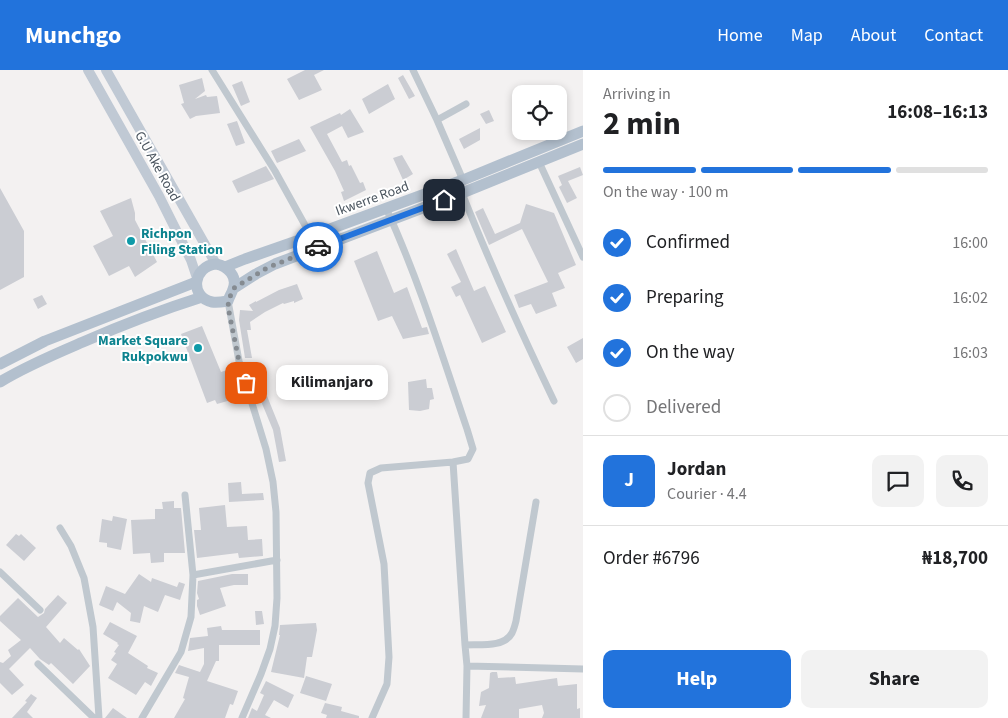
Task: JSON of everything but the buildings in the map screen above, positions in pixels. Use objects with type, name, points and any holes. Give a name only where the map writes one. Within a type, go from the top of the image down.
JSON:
[{"type":"main road","name":"G.U Ake Road","points":[[88,70],[159,196],[191,260],[197,280]]},
{"type":"main road","points":[[106,70],[221,266]]},
{"type":"main road","name":"Ikwerre Road","points":[[221,266],[311,236],[463,180],[583,131]]},
{"type":"main road","points":[[234,288],[274,264],[462,193],[583,144]]},
{"type":"main road","points":[[208,266],[221,266],[230,271],[233,276],[234,288],[228,301],[215,303],[202,297],[198,290],[197,280],[204,268],[208,266]]},
{"type":"main road","points":[[0,364],[45,341],[197,280]]},
{"type":"main road","points":[[0,382],[40,360],[119,327],[202,297]]},
{"type":"street","points":[[212,70],[275,171],[311,236]]},
{"type":"street","points":[[413,70],[463,180]]},
{"type":"street","points":[[437,120],[466,104]]},
{"type":"street","points":[[539,162],[583,258]]},
{"type":"street","points":[[462,193],[518,327],[554,400]]},
{"type":"street","points":[[372,718],[387,684],[389,657],[384,564],[368,483],[370,472],[381,468],[468,459],[472,449],[426,305],[386,208]]},
{"type":"street","points":[[228,301],[239,361],[261,430],[270,466],[276,512],[277,598],[275,626],[270,649],[242,718]]},
{"type":"street","points":[[453,462],[464,645],[467,666],[466,718]]},
{"type":"street","points":[[142,718],[181,652],[191,617],[193,574],[185,496]]},
{"type":"street","points":[[464,645],[498,643],[507,639],[513,632],[536,502]]},
{"type":"street","points":[[60,528],[71,546],[84,578],[93,627],[100,718]]},
{"type":"street","points":[[193,574],[277,560]]},
{"type":"street","points":[[0,572],[40,610]]},
{"type":"street","points":[[38,664],[94,718]]},
{"type":"street","points":[[467,666],[583,669]]},
{"type":"way so far","points":[[246,383],[239,361],[229,312],[228,301],[234,288],[274,264],[318,247]]},
{"type":"place","name":"Richpon Filing Station","points":[[131,241]]},
{"type":"place","name":"Market Square Rukpokwu","points":[[198,348]]},
{"type":"place","name":"Kilimanjaro","points":[[246,383]]},
{"type":"route","points":[[318,247],[444,200]]}]
